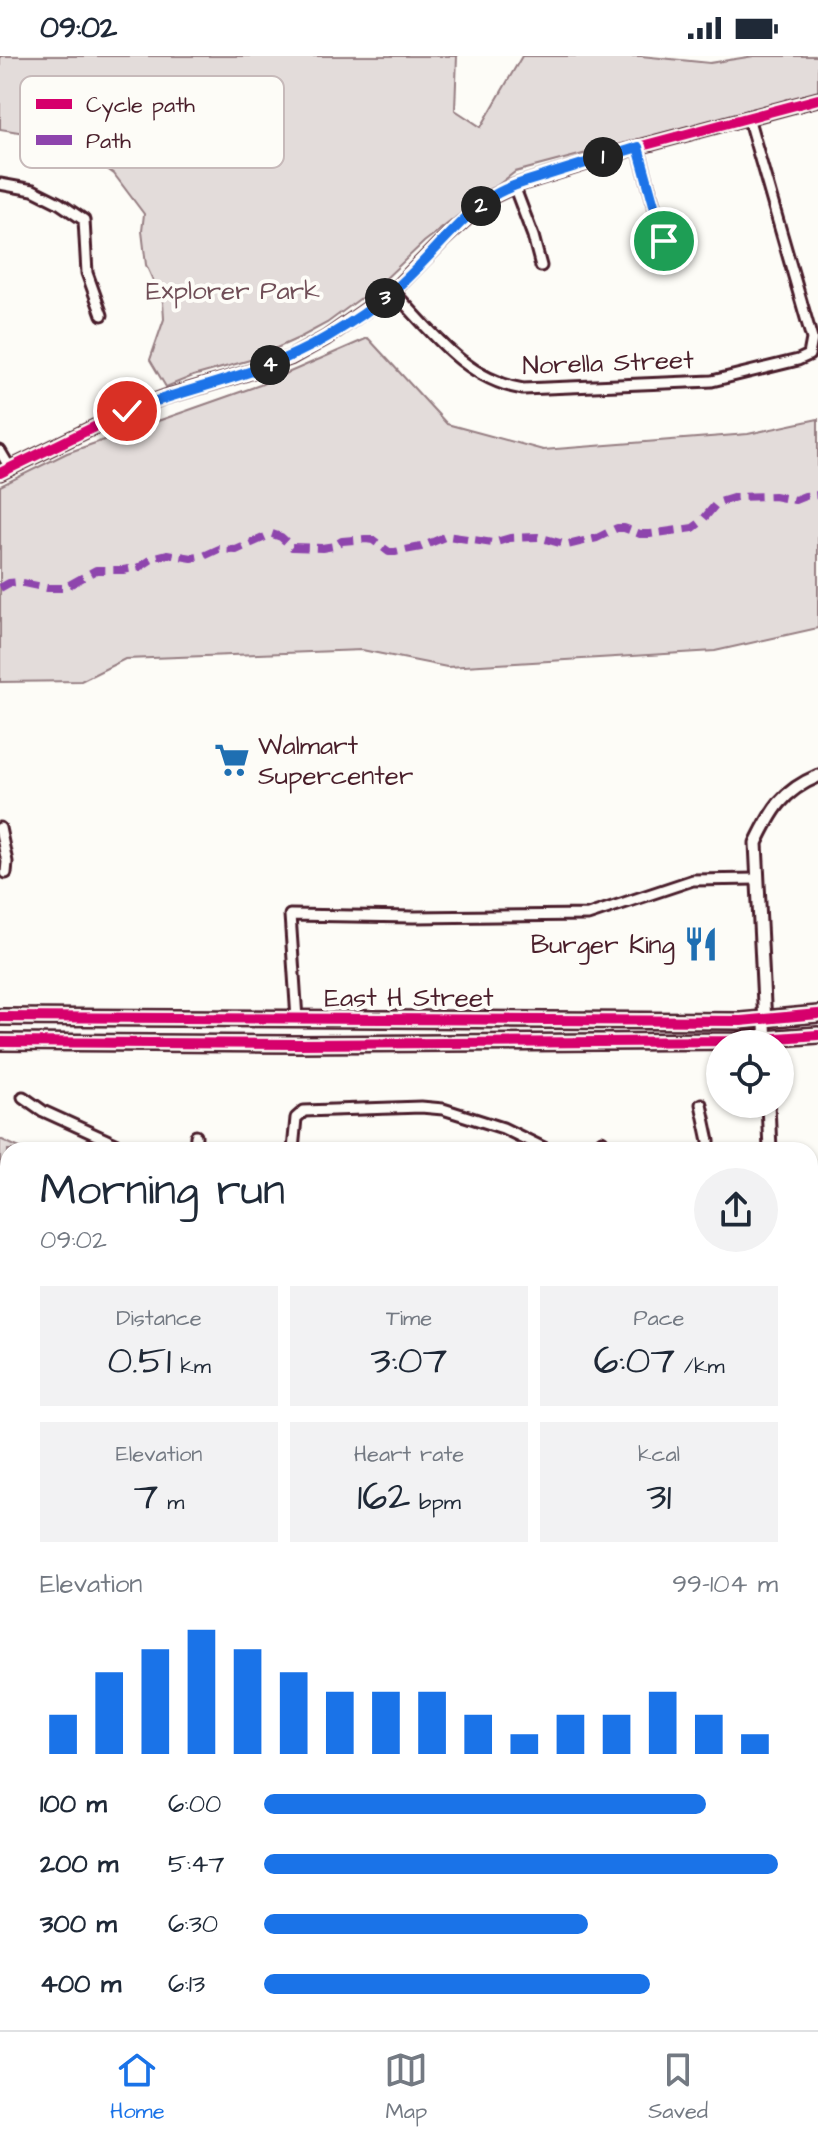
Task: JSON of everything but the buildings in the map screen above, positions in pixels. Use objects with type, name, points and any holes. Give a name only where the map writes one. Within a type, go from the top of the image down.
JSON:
[{"type":"main road","name":"East H Street","points":[[0,1017],[763,1020],[818,1014]]},
{"type":"main road","points":[[246,1044],[251,1036],[284,1035],[290,1032],[297,1019]]},
{"type":"main road","name":"East H Street","points":[[794,1038],[818,1035]]},
{"type":"main road","name":"East H Street","points":[[0,1042],[706,1042]]},
{"type":"street","points":[[0,451],[5,471],[127,411],[290,358],[371,308],[393,291],[489,198],[514,186],[638,147],[818,99]]},
{"type":"street","name":"Norella Street","points":[[393,291],[467,366],[485,378],[514,388],[533,390],[712,381],[809,355],[812,339],[748,117]]},
{"type":"street","points":[[638,147],[668,256]]},
{"type":"street","points":[[0,184],[33,190],[84,220],[87,273],[102,315]]},
{"type":"street","points":[[514,186],[541,266]]},
{"type":"street","points":[[764,1030],[756,843],[770,814],[783,797],[796,786],[818,776]]},
{"type":"street","points":[[0,828],[7,862],[6,873]]},
{"type":"street","points":[[297,1019],[290,915],[588,915],[693,880],[757,879]]},
{"type":"street","points":[[23,1097],[43,1111],[111,1142]]},
{"type":"street","points":[[701,1104],[709,1142]]},
{"type":"street","points":[[294,1142],[296,1118],[304,1111],[421,1107],[443,1109],[503,1128],[532,1142]]},
{"type":"street","points":[[769,1118],[770,1142]]},
{"type":"street","points":[[196,1136],[196,1142]]},
{"type":"green space","name":"Explorer Park","points":[[0,56],[457,56],[455,110],[481,127],[522,56],[641,56],[710,63],[754,56],[818,56],[818,92],[515,172],[424,242],[380,284],[327,323],[250,360],[166,387],[150,360],[164,319],[163,302],[146,265],[142,231],[144,214],[114,174],[106,168],[284,168],[284,76],[20,76],[20,132],[0,129]]},
{"type":"green space","points":[[368,338],[447,424],[543,450],[748,434],[818,419],[818,628],[715,651],[447,667],[362,650],[125,659],[81,681],[0,682],[0,486],[67,453],[260,385]]},
{"type":"marked path","points":[[0,588],[18,582],[64,588],[96,570],[140,567],[155,557],[168,554],[192,558],[219,549],[236,550],[272,534],[292,547],[322,548],[342,541],[366,539],[373,540],[389,552],[421,547],[447,536],[493,543],[510,538],[538,537],[567,545],[597,538],[617,528],[640,534],[693,528],[717,503],[736,497],[774,496],[795,500],[818,495]]},
{"type":"cycle path","points":[[0,473],[127,411],[290,358],[326,338],[393,291],[489,198],[514,186],[638,147],[818,99]]},
{"type":"cycle path","points":[[0,1017],[741,1021],[818,1014]]},
{"type":"cycle path","points":[[0,1042],[298,1044],[738,1041],[818,1035]]},
{"type":"place","name":"Walmart Supercenter","points":[[232,760]]},
{"type":"place","name":"Burger King","points":[[701,944]]},
{"type":"route","points":[[127,411],[290,358],[326,338],[393,291],[489,198],[565,169],[638,147],[664,241]]}]
